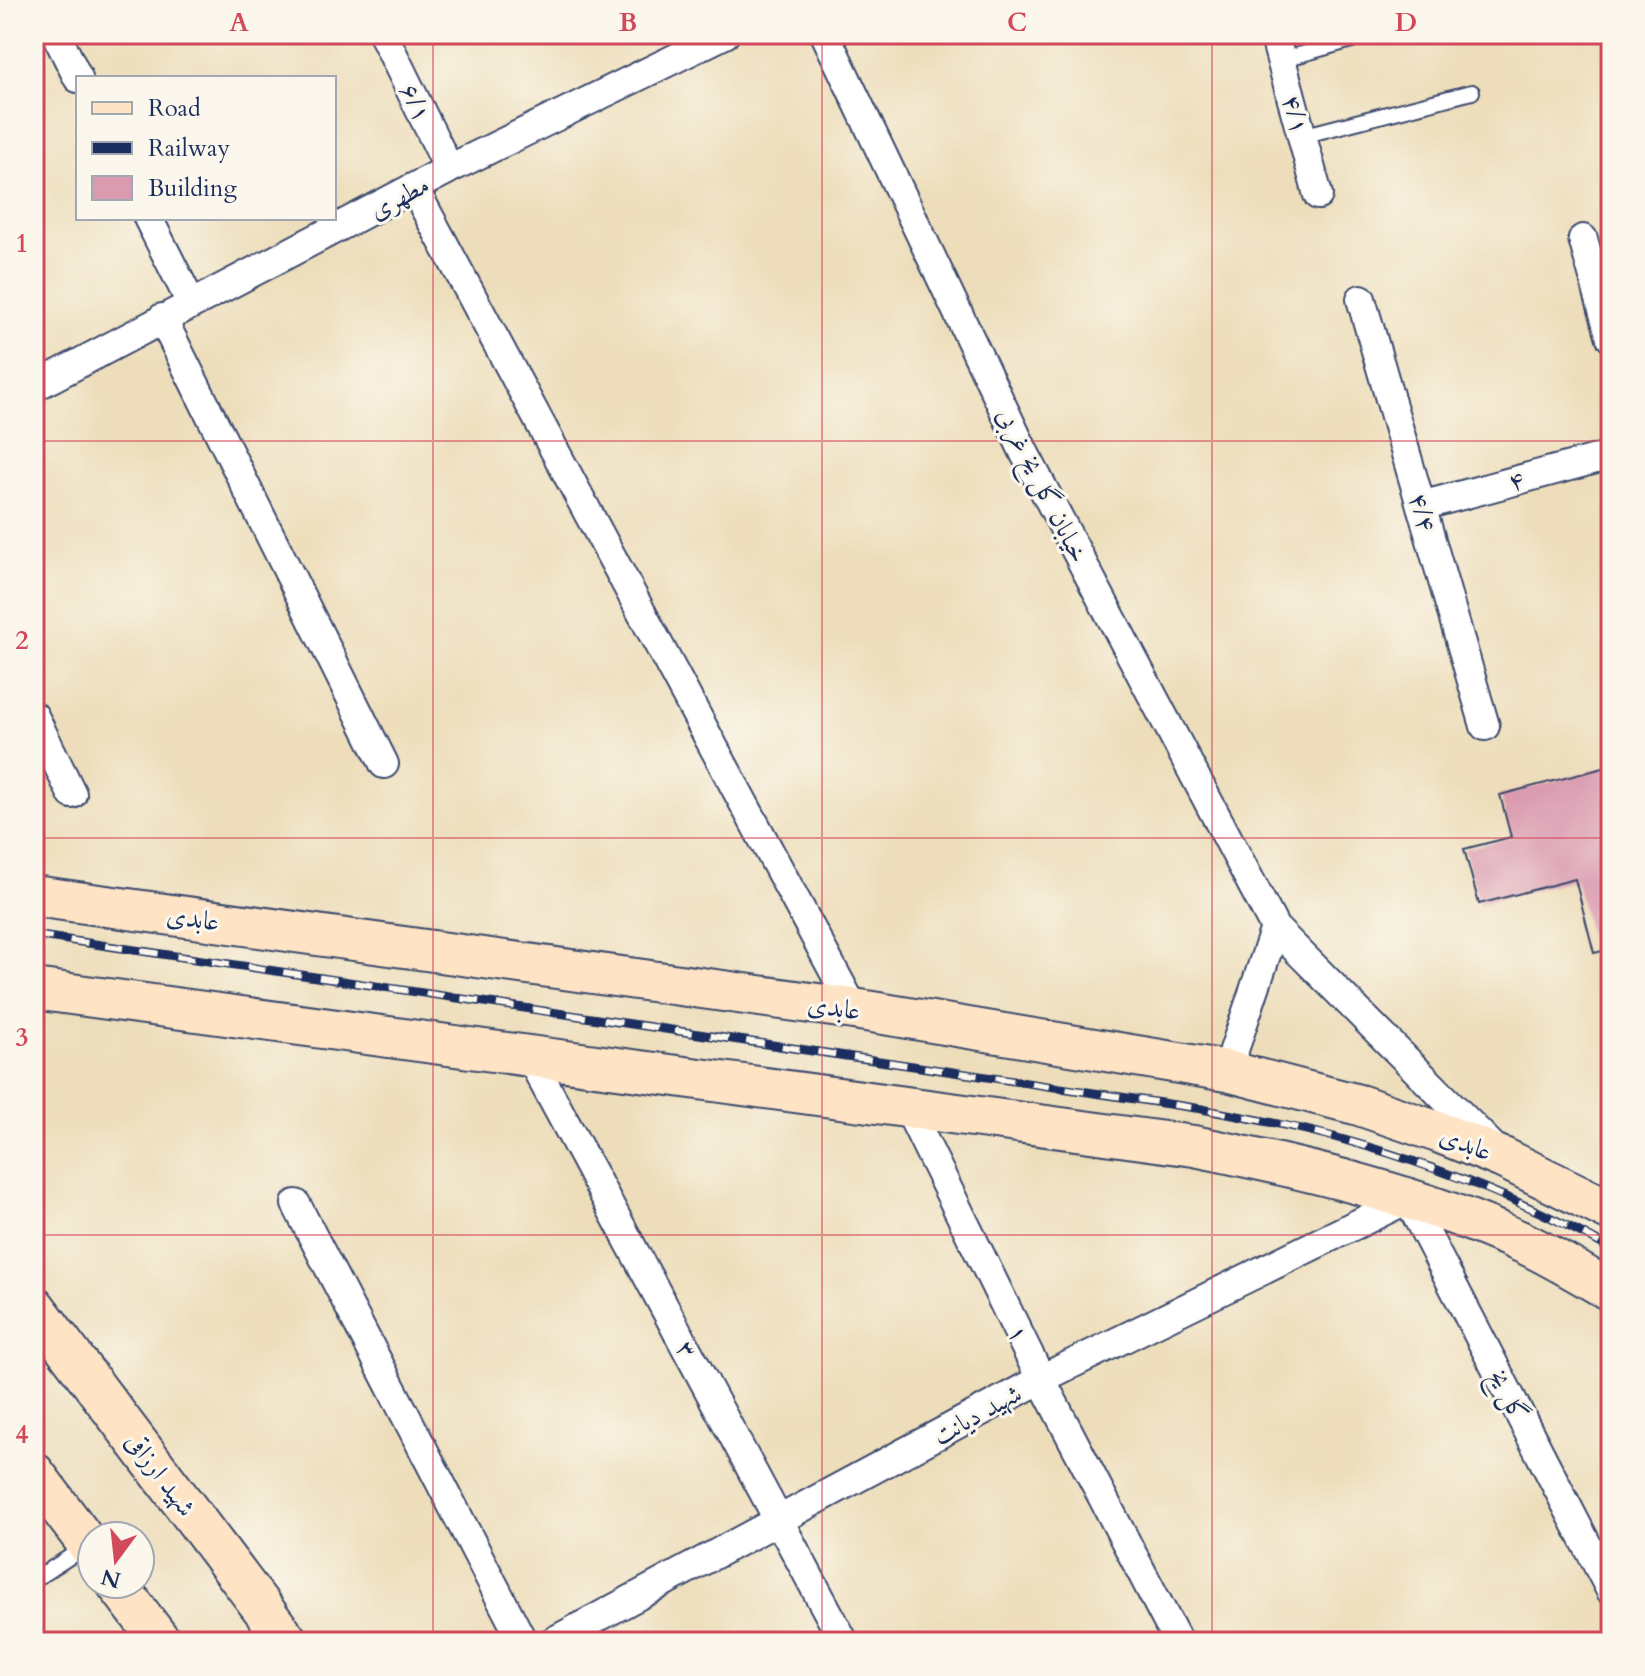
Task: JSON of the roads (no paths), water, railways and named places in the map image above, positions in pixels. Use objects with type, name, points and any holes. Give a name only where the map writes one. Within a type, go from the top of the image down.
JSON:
[{"type":"main road","name":"عابدی","points":[[34,896],[854,1009],[1227,1071],[1359,1105],[1503,1158],[1611,1211]]},
{"type":"main road","points":[[34,989],[1194,1146],[1313,1170],[1408,1199],[1528,1245],[1611,1291]]},
{"type":"main road","name":"شهید ارزاقی","points":[[34,1306],[288,1642]]},
{"type":"main road","points":[[35,1476],[76,1530]]},
{"type":"main road","points":[[129,1600],[161,1642]]},
{"type":"street","points":[[56,34],[77,76]]},
{"type":"street","name":"۶/۱","points":[[383,34],[449,169]]},
{"type":"street","name":"مطهری","points":[[34,387],[191,303],[415,190],[449,169],[725,34]]},
{"type":"street","name":"خیابان گل یخ غربی","points":[[825,34],[1025,454],[1275,928],[1503,1158]]},
{"type":"street","name":"۴/۱","points":[[1278,47],[1318,195]]},
{"type":"street","points":[[415,190],[854,1009]]},
{"type":"street","points":[[149,220],[191,303]]},
{"type":"street","points":[[1583,239],[1611,338]]},
{"type":"street","name":"۴/۴","points":[[1361,299],[1485,726]]},
{"type":"street","points":[[162,318],[384,764]]},
{"type":"street","name":"۴","points":[[1421,506],[1611,455]]},
{"type":"street","points":[[34,716],[72,794]]},
{"type":"street","points":[[1227,1071],[1275,928]]},
{"type":"street","name":"۳","points":[[530,1057],[844,1642]]},
{"type":"street","name":"۱","points":[[908,1108],[1041,1379],[1178,1642]]},
{"type":"street","name":"شهید دیانت","points":[[552,1642],[1041,1379],[1408,1199]]},
{"type":"street","name":"گل یخ","points":[[1408,1199],[1611,1591]]},
{"type":"street","points":[[296,1204],[523,1642]]},
{"type":"lane","points":[[1278,47],[1373,34]]},
{"type":"lane","points":[[1302,136],[1472,92]]},
{"type":"lane","points":[[34,1580],[76,1556]]},
{"type":"railway","points":[[34,935],[1202,1109],[1268,1122],[1334,1137],[1441,1171],[1511,1199],[1611,1249]]}]
